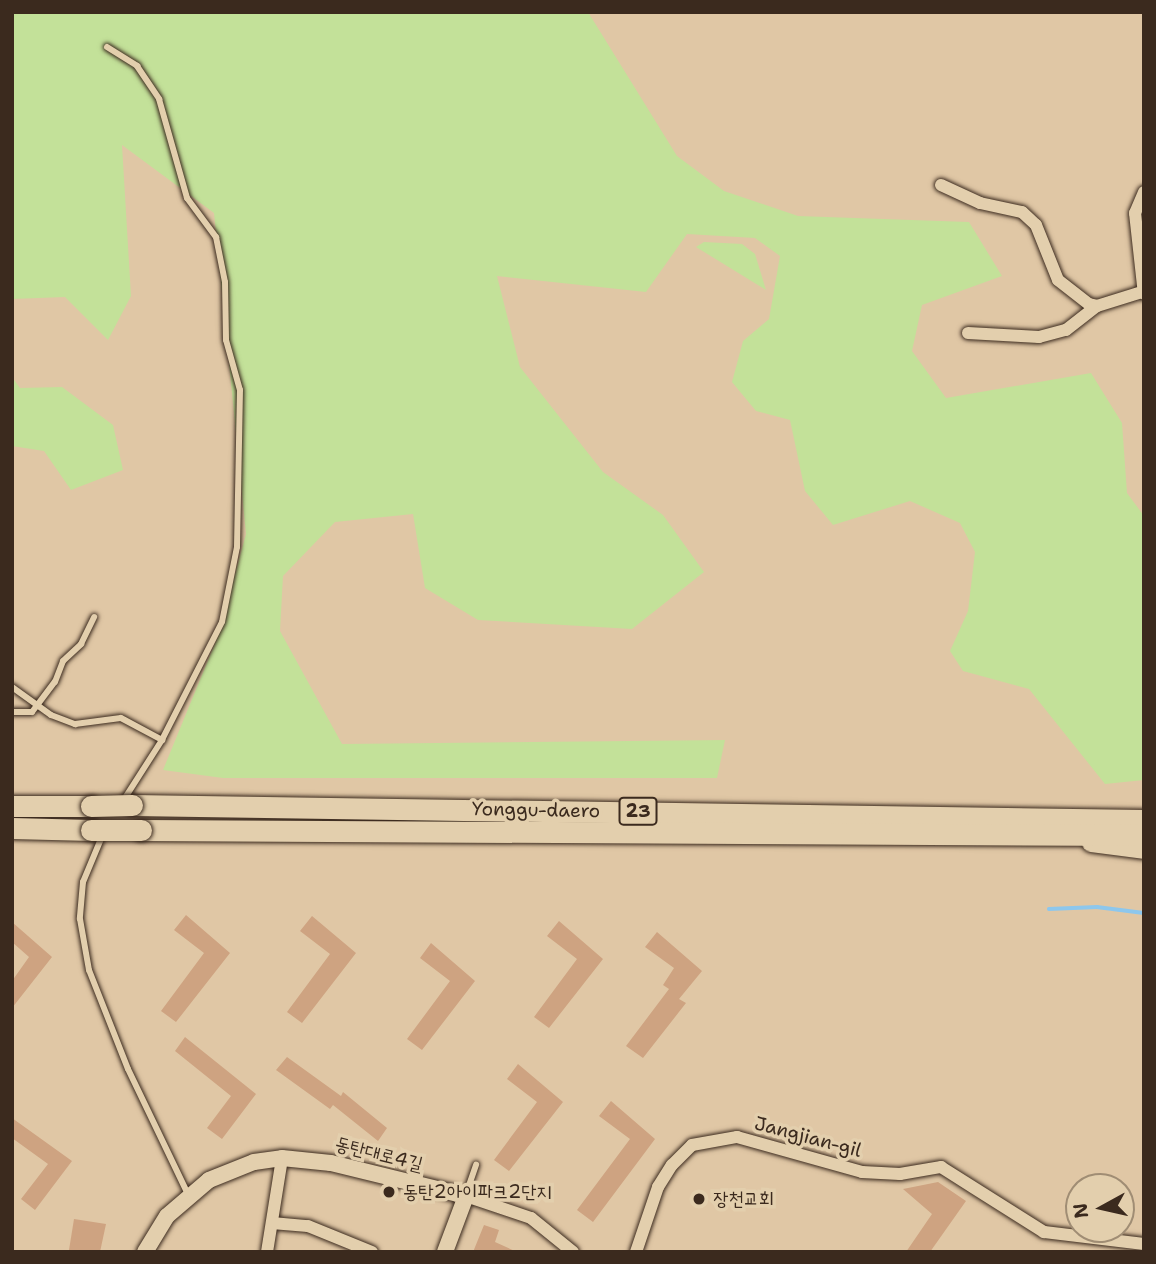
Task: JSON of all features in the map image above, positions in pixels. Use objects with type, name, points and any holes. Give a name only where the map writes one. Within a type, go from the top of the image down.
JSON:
[{"type":"highway","points":[[1015,824],[1144,805]]},
{"type":"highway","name":"Yonggu-daero","points":[[12,806],[1015,824],[1144,835]]},
{"type":"highway","name":"Yonggu-daero","points":[[12,828],[101,826],[141,830],[1015,824],[1144,820]]},
{"type":"main road","points":[[1015,824],[1144,849]]},
{"type":"street","points":[[941,185],[980,203],[1022,212],[1036,225],[1058,280],[1097,306]]},
{"type":"street","points":[[968,333],[1040,337],[1066,330],[1097,306],[1143,293],[1135,213],[1144,192]]},
{"type":"street","name":"Jangjian-gil","points":[[636,1252],[658,1187],[672,1165],[692,1145],[737,1137],[862,1172],[900,1174],[941,1167],[1044,1232],[1144,1244]]},
{"type":"street","points":[[267,1252],[282,1158]]},
{"type":"street","name":"동탄대로4길","points":[[145,1252],[167,1216],[188,1194],[233,1168],[282,1158],[331,1163],[466,1196]]},
{"type":"street","points":[[445,1252],[466,1196],[531,1218],[573,1252]]},
{"type":"street","points":[[272,1223],[308,1226],[372,1252]]},
{"type":"lane","points":[[107,47],[137,66],[159,99],[187,198],[216,237],[225,282],[226,340],[240,390],[237,547],[222,622],[124,809]]},
{"type":"lane","points":[[12,712],[32,712],[63,661],[81,644],[94,617]]},
{"type":"lane","points":[[12,687],[37,705],[75,724],[121,719],[162,740]]},
{"type":"lane","points":[[101,826],[83,881],[80,919],[89,970],[128,1069],[188,1194]]},
{"type":"lane","points":[[466,1196],[476,1165]]},
{"type":"green space","points":[[12,12],[588,12],[677,156],[724,191],[798,216],[969,222],[1002,276],[922,305],[912,351],[946,398],[1091,373],[1122,423],[1127,493],[1144,516],[1144,780],[1105,784],[1029,689],[963,671],[950,651],[968,611],[975,552],[960,523],[910,501],[833,525],[805,491],[790,420],[756,411],[732,382],[743,341],[769,319],[780,256],[755,238],[687,234],[646,292],[497,276],[520,367],[603,472],[663,515],[704,572],[632,629],[478,620],[425,588],[413,514],[335,522],[283,576],[280,631],[342,744],[725,740],[717,778],[223,778],[163,770],[218,636],[246,534],[214,213],[122,145],[131,296],[108,340],[65,297],[12,299]]},
{"type":"green space","points":[[704,242],[742,244],[755,254],[766,290],[696,247]]},
{"type":"green space","points":[[12,377],[20,388],[62,387],[113,425],[123,470],[71,490],[44,451],[12,446]]},
{"type":"building","points":[[186,915],[230,953],[176,1022],[161,1011],[204,953],[174,930]]},
{"type":"building","points":[[312,916],[356,953],[302,1023],[287,1012],[330,954],[300,931]]},
{"type":"building","points":[[559,921],[603,959],[549,1028],[534,1017],[577,959],[547,936]]},
{"type":"building","points":[[12,922],[52,957],[12,1008],[12,981],[29,957],[12,942]]},
{"type":"building","points":[[657,932],[702,971],[679,999],[686,1003],[643,1058],[626,1046],[669,989],[663,985],[674,968],[645,947]]},
{"type":"building","points":[[431,943],[475,981],[422,1050],[407,1039],[450,981],[420,958]]},
{"type":"building","points":[[185,1037],[256,1094],[222,1139],[207,1128],[231,1096],[175,1051]]},
{"type":"building","points":[[287,1057],[341,1096],[343,1092],[387,1128],[378,1141],[333,1105],[330,1109],[276,1070]]},
{"type":"building","points":[[518,1064],[563,1102],[509,1171],[494,1160],[537,1102],[507,1079]]},
{"type":"building","points":[[611,1101],[655,1139],[593,1222],[577,1210],[630,1139],[599,1116]]},
{"type":"building","points":[[12,1118],[72,1161],[35,1210],[21,1199],[48,1164],[12,1138]]},
{"type":"building","points":[[938,1182],[966,1201],[930,1252],[906,1252],[932,1214],[903,1189]]},
{"type":"building","points":[[74,1219],[106,1224],[100,1252],[69,1250]]},
{"type":"building","points":[[484,1225],[499,1230],[495,1242],[517,1252],[473,1252]]},
{"type":"waterway","points":[[1049,909],[1097,907],[1144,913]]},
{"type":"place","name":"동탄2아이파크2단지","points":[[389,1192]]},
{"type":"place","name":"장천교회","points":[[699,1199]]}]
